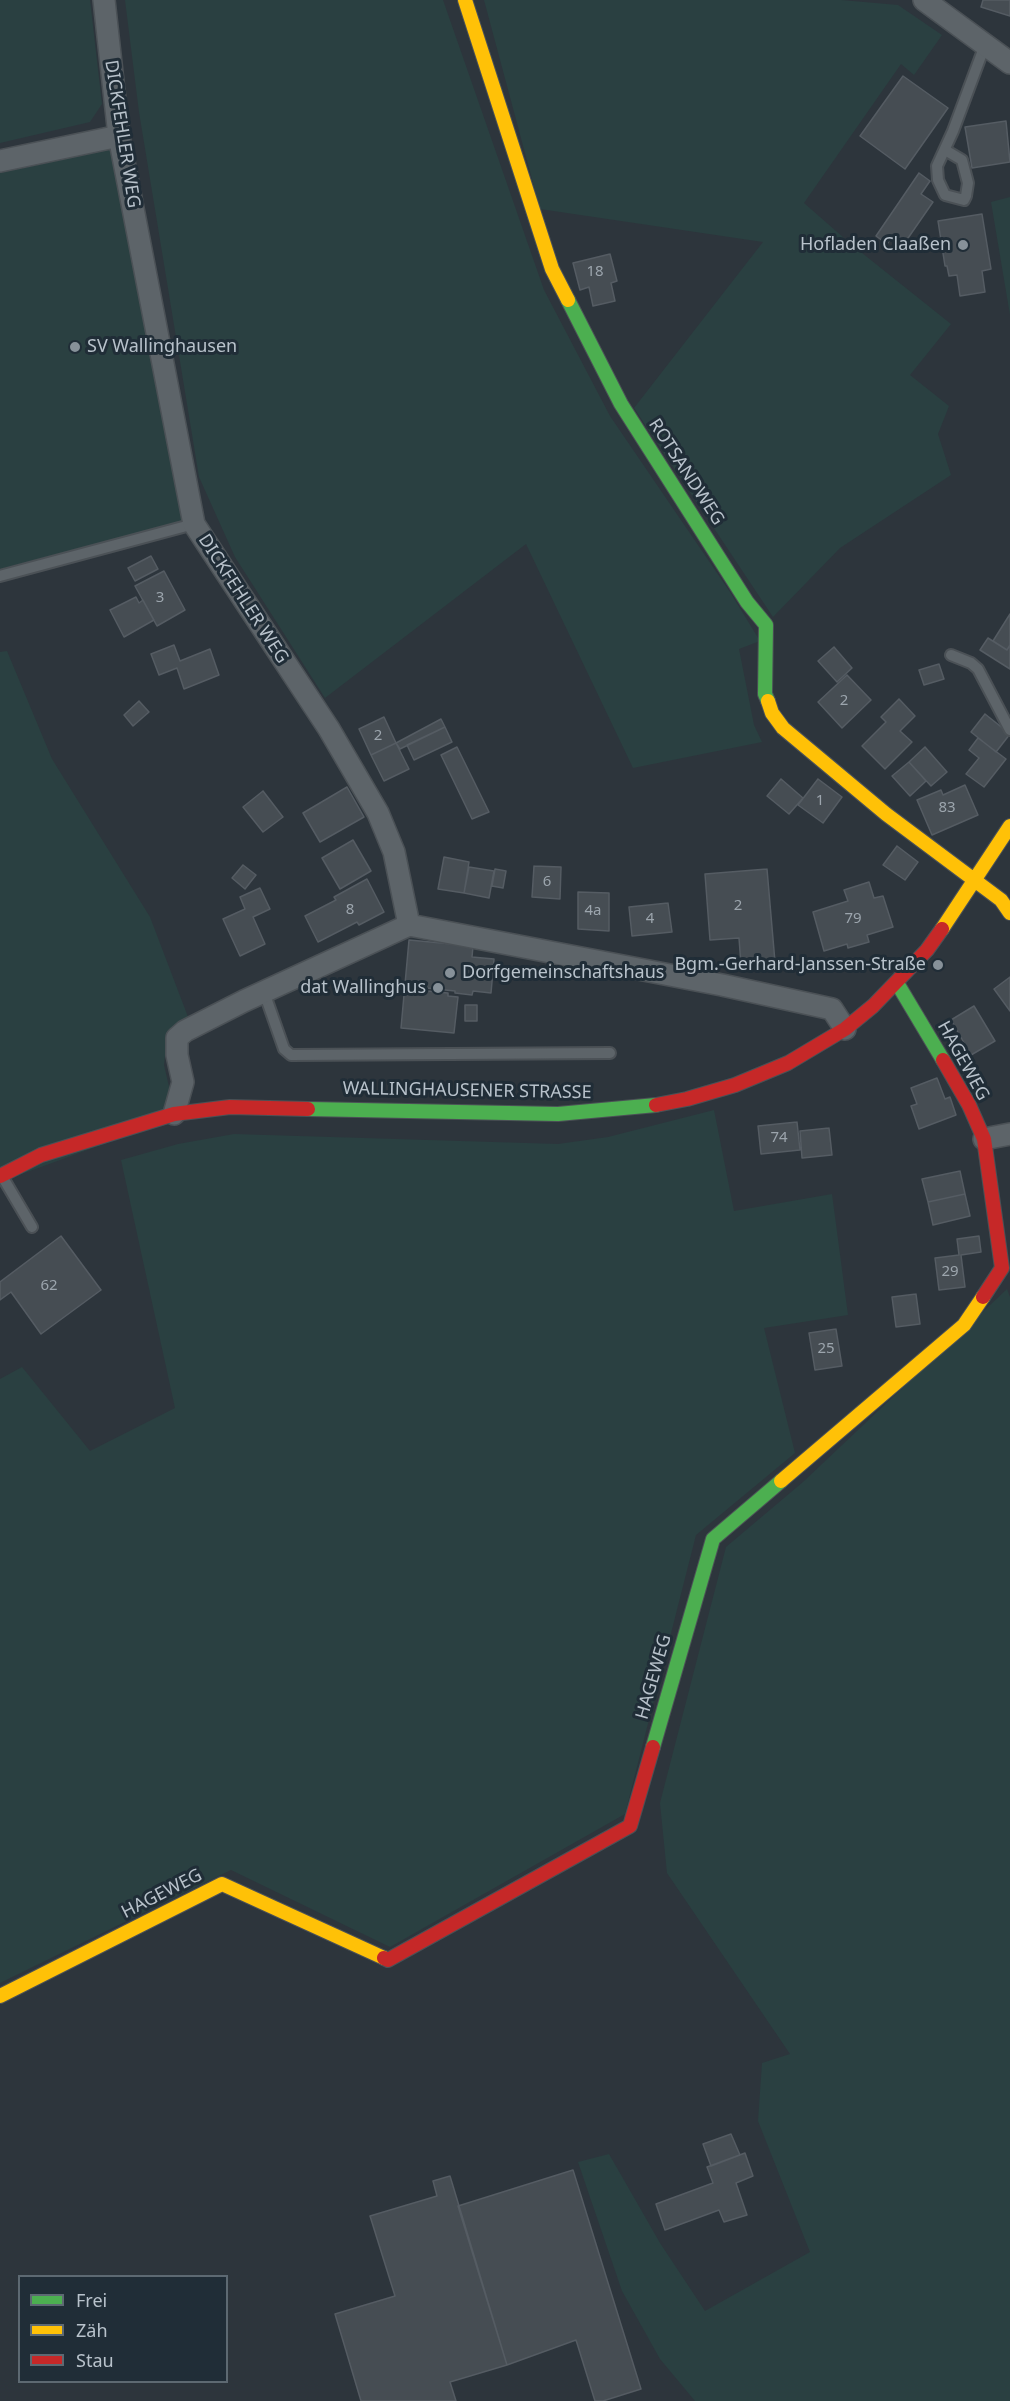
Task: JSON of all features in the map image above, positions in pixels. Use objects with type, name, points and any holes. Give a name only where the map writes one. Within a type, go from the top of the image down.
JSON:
[{"type":"street","name":"DICKFEHLER WEG","points":[[104,0],[119,136],[194,524],[329,729],[378,813],[394,852],[409,925]]},
{"type":"street","name":"ROTSANDWEG","points":[[465,0],[552,269],[621,404],[747,602],[766,625],[765,694],[772,713],[783,728],[886,814],[1001,900],[1010,913]]},
{"type":"street","points":[[924,0],[1010,63]]},
{"type":"street","points":[[0,161],[119,136]]},
{"type":"street","name":"WALLINGHAUSENER STRASSE","points":[[1,1176],[41,1155],[114,1131],[174,1114],[230,1107],[558,1114],[645,1107],[687,1099],[735,1085],[788,1063],[845,1029],[897,983],[927,950],[1010,826]]},
{"type":"street","points":[[174,1114],[183,1082],[177,1055],[177,1038],[185,1031],[409,925],[722,985],[832,1009],[845,1029]]},
{"type":"street","name":"HAGEWEG","points":[[0,1996],[222,1884],[388,1960],[630,1826],[713,1539],[964,1325],[1006,1269],[984,1139],[969,1105],[897,983]]},
{"type":"street","points":[[984,1139],[1010,1134]]},
{"type":"lane","points":[[945,150],[985,45]]},
{"type":"lane","points":[[0,576],[194,524]]},
{"type":"lane","points":[[951,655],[971,663],[978,669],[1010,730]]},
{"type":"lane","points":[[264,992],[284,1049],[291,1055],[610,1053]]},
{"type":"lane","points":[[1,1176],[32,1227]]},
{"type":"green space","points":[[0,0],[90,0],[102,104],[90,122],[0,143]]},
{"type":"green space","points":[[125,0],[443,0],[544,290],[610,416],[730,592],[760,641],[739,649],[754,725],[762,742],[633,768],[526,544],[325,698],[235,557],[199,477],[139,112]]},
{"type":"green space","points":[[484,0],[841,0],[898,5],[942,35],[914,75],[901,64],[804,203],[852,245],[951,324],[910,375],[949,406],[938,434],[951,475],[840,548],[773,617],[634,408],[763,242],[540,209]]},
{"type":"green space","name":"SV Wallinghausen","points":[[111,149],[184,521],[0,569],[0,173]]},
{"type":"green space","points":[[1010,197],[1010,315],[991,202]]},
{"type":"green space","points":[[7,651],[52,759],[150,917],[193,1030],[166,1047],[164,1065],[170,1091],[164,1122],[0,1182],[0,652]]},
{"type":"green space","points":[[714,1110],[734,1211],[832,1194],[848,1315],[764,1328],[795,1453],[696,1535],[625,1814],[390,1947],[231,1870],[0,1983],[0,1379],[22,1367],[90,1451],[175,1408],[121,1160],[178,1144],[234,1134],[558,1144],[608,1137]]},
{"type":"green space","points":[[1007,1289],[1010,1297],[1010,2401],[695,2401],[660,2359],[622,2291],[578,2162],[609,2154],[660,2243],[705,2311],[810,2252],[758,2121],[762,2063],[790,2054],[667,1873],[660,1803],[726,1547],[803,1482]]},
{"type":"building","points":[[983,0],[1010,0],[1010,16],[981,7]]},
{"type":"building","points":[[903,76],[948,108],[905,169],[860,136]]},
{"type":"building","points":[[1006,121],[1010,162],[972,168],[965,127]]},
{"type":"building","points":[[919,173],[930,181],[921,194],[933,202],[906,241],[894,234],[887,244],[876,236]]},
{"type":"building","points":[[982,214],[991,269],[982,271],[985,292],[960,296],[957,275],[949,276],[947,266],[945,266],[938,221]]},
{"type":"building","points":[[610,254],[617,281],[611,283],[615,301],[593,306],[589,287],[580,290],[573,263]]},
{"type":"building","points":[[151,556],[158,569],[135,581],[128,568]]},
{"type":"building","points":[[164,571],[185,610],[157,626],[135,586]]},
{"type":"building","points":[[136,597],[139,603],[143,600],[154,620],[124,637],[110,610]]},
{"type":"building","points":[[1010,614],[1010,645],[1007,650],[993,641]]},
{"type":"building","points":[[988,638],[1007,650],[1010,645],[1010,669],[980,650]]},
{"type":"building","points":[[174,645],[180,661],[210,649],[219,675],[184,689],[177,668],[159,675],[151,654]]},
{"type":"building","points":[[834,647],[852,668],[837,682],[818,661]]},
{"type":"building","points":[[939,664],[944,679],[924,685],[919,670]]},
{"type":"building","points":[[847,675],[871,700],[842,728],[818,702]]},
{"type":"building","points":[[899,699],[915,716],[900,731],[912,742],[885,769],[862,746],[886,722],[881,717]]},
{"type":"building","points":[[139,701],[149,712],[133,726],[124,715]]},
{"type":"building","points":[[985,714],[1010,734],[996,752],[971,732]]},
{"type":"building","points":[[384,717],[396,743],[371,755],[359,729]]},
{"type":"building","points":[[441,719],[445,727],[400,749],[396,743]]},
{"type":"building","points":[[445,727],[452,742],[414,760],[407,745]]},
{"type":"building","points":[[978,738],[1006,759],[984,787],[966,774],[979,758],[969,750]]},
{"type":"building","points":[[396,743],[409,769],[384,781],[371,755]]},
{"type":"building","points":[[457,747],[489,812],[472,819],[441,755]]},
{"type":"building","points":[[925,747],[947,772],[931,786],[909,762]]},
{"type":"building","points":[[909,762],[926,781],[910,796],[892,776]]},
{"type":"building","points":[[781,779],[803,798],[789,814],[767,796]]},
{"type":"building","points":[[818,779],[842,797],[823,823],[798,805]]},
{"type":"building","points":[[965,785],[978,815],[932,835],[917,800],[941,790],[943,795]]},
{"type":"building","points":[[347,787],[364,817],[320,842],[303,813]]},
{"type":"building","points":[[263,791],[283,817],[263,832],[243,807]]},
{"type":"building","points":[[353,840],[371,871],[340,889],[322,858]]},
{"type":"building","points":[[897,846],[918,862],[905,880],[883,865]]},
{"type":"building","points":[[444,857],[469,862],[464,893],[438,889]]},
{"type":"building","points":[[243,865],[256,875],[245,889],[232,878]]},
{"type":"building","points":[[534,866],[561,867],[560,899],[532,897]]},
{"type":"building","points":[[469,867],[494,871],[489,898],[464,893]]},
{"type":"building","points":[[495,869],[506,871],[503,888],[492,886]]},
{"type":"building","points":[[767,869],[775,962],[741,965],[739,938],[710,940],[705,874]]},
{"type":"building","points":[[367,879],[384,912],[359,925],[357,922],[318,942],[305,916],[336,900],[334,897]]},
{"type":"building","points":[[869,882],[874,898],[883,896],[893,927],[867,935],[869,942],[848,948],[847,944],[824,951],[813,912],[848,901],[844,890]]},
{"type":"building","points":[[260,888],[270,909],[253,917],[265,944],[240,956],[223,919],[245,909],[240,897]]},
{"type":"building","points":[[578,892],[609,893],[609,931],[578,929]]},
{"type":"building","points":[[668,903],[672,932],[632,936],[629,907]]},
{"type":"building","name":"Dorfgemeinschaftshaus","points":[[409,940],[473,946],[472,957],[494,959],[491,993],[473,991],[472,995],[417,987],[417,990],[448,993],[448,996],[458,997],[454,1033],[401,1028]]},
{"type":"building","points":[[1010,977],[1010,1011],[994,989]]},
{"type":"building","points":[[465,1005],[477,1005],[477,1021],[465,1021]]},
{"type":"building","points":[[974,1006],[995,1041],[971,1055],[951,1020]]},
{"type":"building","points":[[937,1078],[945,1099],[950,1097],[956,1115],[919,1129],[911,1106],[917,1104],[911,1088]]},
{"type":"building","points":[[797,1122],[800,1150],[761,1154],[758,1126]]},
{"type":"building","points":[[829,1128],[832,1155],[802,1158],[800,1131]]},
{"type":"building","points":[[960,1171],[965,1194],[928,1202],[922,1179]]},
{"type":"building","points":[[965,1194],[970,1216],[933,1225],[928,1202]]},
{"type":"building","points":[[61,1236],[101,1290],[41,1334],[11,1292],[0,1300],[0,1282]]},
{"type":"building","points":[[979,1236],[981,1252],[961,1255],[965,1287],[939,1290],[935,1258],[959,1255],[957,1239]]},
{"type":"building","points":[[916,1294],[920,1324],[896,1327],[892,1297]]},
{"type":"building","points":[[836,1329],[842,1366],[815,1370],[809,1333]]},
{"type":"building","points":[[731,2134],[740,2155],[711,2166],[703,2144]]},
{"type":"building","points":[[745,2153],[753,2176],[736,2183],[747,2215],[724,2222],[719,2210],[665,2230],[656,2204],[713,2183],[707,2167]]},
{"type":"building","points":[[573,2170],[641,2389],[603,2401],[595,2401],[576,2340],[507,2365],[458,2206]]},
{"type":"building","points":[[450,2176],[507,2365],[450,2382],[456,2401],[361,2401],[335,2314],[395,2296],[370,2216],[437,2196],[433,2181]]},
{"type":"traffic: fast","points":[[568,300],[621,404],[747,602],[766,625],[765,694],[768,701]]},
{"type":"traffic: fast","points":[[897,983],[943,1060]]},
{"type":"traffic: fast","points":[[308,1109],[558,1114],[656,1105]]},
{"type":"traffic: fast","points":[[653,1747],[713,1539],[781,1481]]},
{"type":"traffic: slow","points":[[465,0],[552,269],[568,300]]},
{"type":"traffic: slow","points":[[768,701],[772,713],[783,728],[886,814],[1001,900],[1010,913]]},
{"type":"traffic: slow","points":[[942,929],[1010,826]]},
{"type":"traffic: slow","points":[[781,1481],[964,1325],[983,1297]]},
{"type":"traffic: slow","points":[[0,1996],[222,1884],[384,1958]]},
{"type":"traffic: jam","points":[[656,1105],[735,1085],[788,1063],[845,1029],[873,1006],[927,950],[942,929]]},
{"type":"traffic: jam","points":[[943,1060],[969,1105],[984,1139],[1002,1268],[983,1297]]},
{"type":"traffic: jam","points":[[0,1176],[41,1155],[174,1114],[230,1107],[308,1109]]},
{"type":"traffic: jam","points":[[384,1958],[388,1960],[630,1826],[653,1747]]},
{"type":"place","name":"Hofladen Claaßen","points":[[963,245]]},
{"type":"place","name":"SV Wallinghausen","points":[[75,347]]},
{"type":"place","name":"Bgm.-Gerhard-Janssen-Straße","points":[[938,965]]},
{"type":"place","name":"Dorfgemeinschaftshaus","points":[[450,973]]},
{"type":"place","name":"dat Wallinghus","points":[[438,988]]}]
